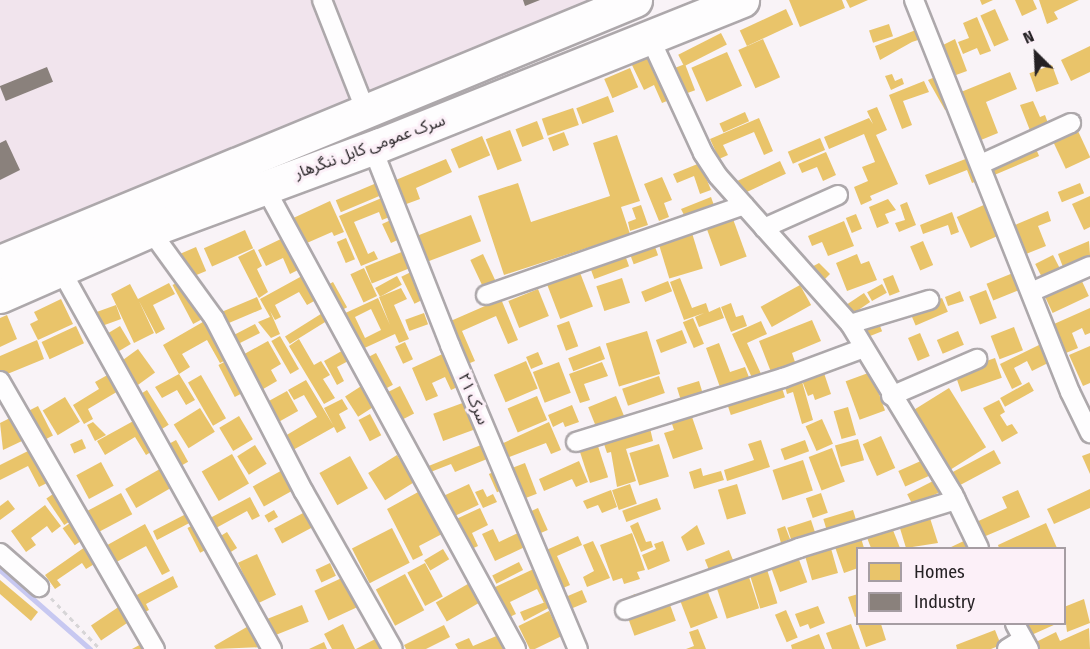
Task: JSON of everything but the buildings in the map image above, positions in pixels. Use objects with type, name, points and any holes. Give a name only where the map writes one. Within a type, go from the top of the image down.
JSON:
[{"type":"highway","name":"سرک عمومی کابل ننگرهار","points":[[0,262],[367,114],[634,0]]},
{"type":"highway","name":"سرک عمومی کابل ننگرهار","points":[[0,296],[62,272],[150,230],[376,146],[742,0]]},
{"type":"highway","points":[[367,114],[376,146]]},
{"type":"street","points":[[322,0],[367,114]]},
{"type":"street","points":[[914,0],[1031,292],[1084,406],[1090,433]]},
{"type":"street","points":[[649,36],[703,153],[744,205],[850,324],[891,396],[956,500],[978,547]]},
{"type":"street","points":[[981,164],[1071,123]]},
{"type":"street","name":"سرک ۲۱","points":[[376,146],[450,345],[578,649]]},
{"type":"street","points":[[264,186],[516,649]]},
{"type":"street","points":[[764,228],[838,195]]},
{"type":"street","points":[[486,295],[744,205]]},
{"type":"street","points":[[150,230],[214,318],[304,492],[393,649]]},
{"type":"street","points":[[1031,292],[1090,266]]},
{"type":"street","points":[[62,272],[272,649]]},
{"type":"street","points":[[850,324],[929,300]]},
{"type":"street","points":[[576,442],[783,378],[864,348]]},
{"type":"street","points":[[891,396],[977,359]]},
{"type":"street","points":[[0,381],[155,649]]},
{"type":"street","points":[[625,610],[799,548],[956,500]]},
{"type":"street","points":[[0,553],[39,587]]},
{"type":"path","points":[[39,587],[84,628],[100,649]]},
{"type":"shaded area","points":[[0,0],[635,0],[0,262]]},
{"type":"waterway","points":[[0,570],[90,649]]}]
